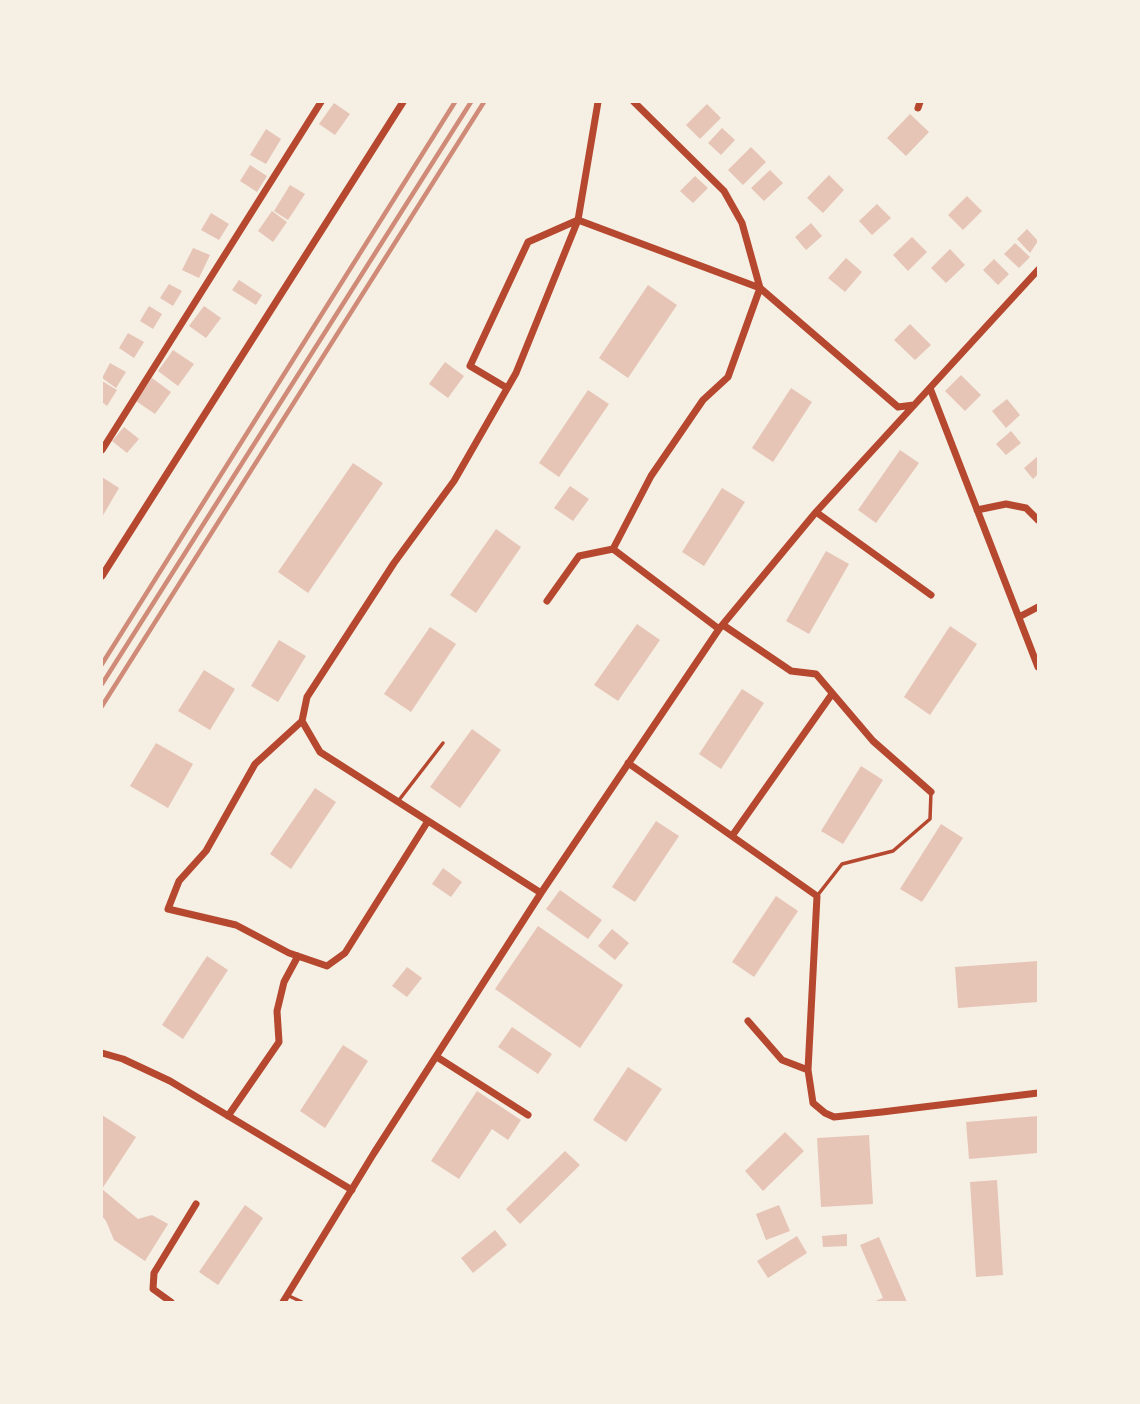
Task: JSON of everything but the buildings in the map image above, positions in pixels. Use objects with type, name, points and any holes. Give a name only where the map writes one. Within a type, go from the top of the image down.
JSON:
[{"type":"street","points":[[102,450],[321,102]]},
{"type":"street","points":[[102,576],[403,102]]},
{"type":"street","points":[[428,821],[345,953],[327,966],[299,957],[236,925],[169,909],[179,881],[206,850],[255,764],[302,721],[307,697],[394,563],[454,481],[516,373],[578,220],[597,102]]},
{"type":"street","points":[[613,549],[651,475],[703,400],[727,377],[760,288],[742,223],[724,191],[634,102]]},
{"type":"street","points":[[507,388],[470,366],[527,242],[578,220],[760,288],[898,407],[914,405]]},
{"type":"street","points":[[283,1303],[541,894],[721,627],[816,512],[1038,270]]},
{"type":"street","points":[[930,388],[1038,667]]},
{"type":"street","points":[[977,510],[1006,504],[1026,508],[1038,520]]},
{"type":"street","points":[[816,512],[931,595]]},
{"type":"street","points":[[547,600],[579,556],[613,549],[721,627],[791,671],[816,674],[873,741],[931,792]]},
{"type":"street","points":[[1019,617],[1038,607]]},
{"type":"street","points":[[732,836],[832,694]]},
{"type":"street","points":[[302,721],[320,752],[541,894]]},
{"type":"street","points":[[628,763],[817,896],[808,1070],[813,1103],[834,1117],[1038,1093]]},
{"type":"street","points":[[228,1116],[279,1042],[277,1011],[284,982],[299,957]]},
{"type":"street","points":[[748,1021],[782,1060],[808,1070]]},
{"type":"street","points":[[102,1053],[123,1059],[170,1081],[352,1191]]},
{"type":"street","points":[[436,1057],[528,1115]]},
{"type":"street","points":[[171,1303],[153,1289],[154,1273],[196,1204]]},
{"type":"lane","points":[[398,802],[443,743]]},
{"type":"lane","points":[[817,896],[842,864],[893,851],[930,819],[931,792]]},
{"type":"lane","points":[[287,1295],[302,1303]]},
{"type":"railway","points":[[102,664],[455,102]]},
{"type":"railway","points":[[102,684],[471,102]]},
{"type":"railway","points":[[102,706],[484,102]]}]
